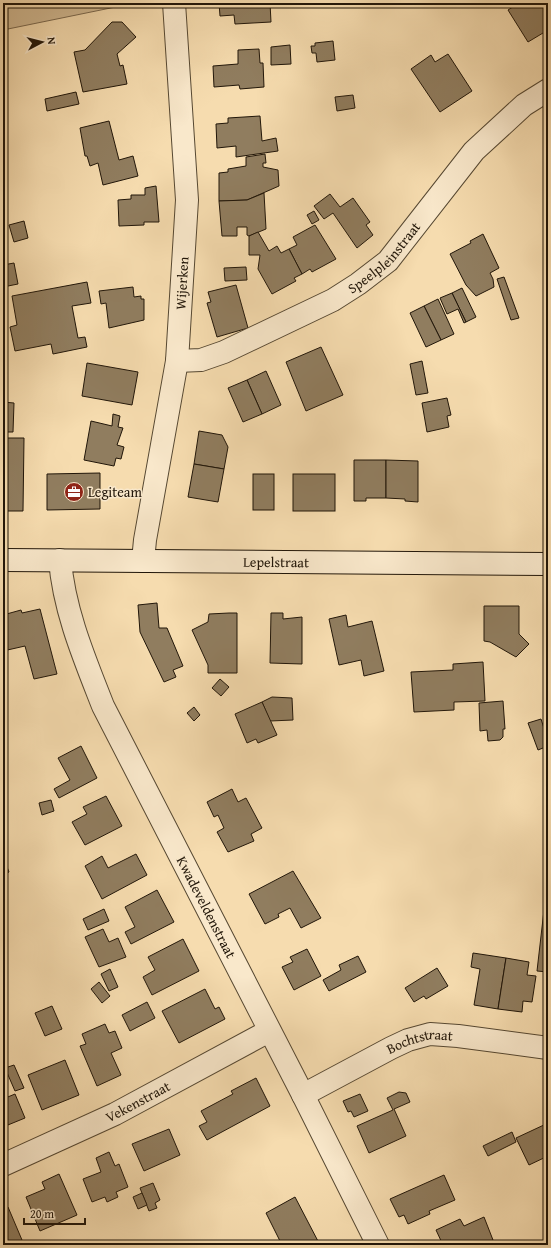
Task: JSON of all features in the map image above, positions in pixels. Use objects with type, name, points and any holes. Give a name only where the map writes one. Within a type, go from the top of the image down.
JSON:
[{"type":"street","name":"Wijerken","points":[[143,561],[145,540],[177,361],[187,200],[174,3]]},
{"type":"street","name":"Speelpleinstraat","points":[[177,361],[201,360],[224,352],[333,300],[358,284],[388,261],[474,151],[524,105],[548,90]]},
{"type":"street","name":"Lepelstraat","points":[[3,560],[548,564]]},
{"type":"street","name":"Kwadeveldenstraat","points":[[60,560],[62,580],[72,617],[86,662],[103,706],[303,1095],[378,1245]]},
{"type":"street","name":"Vekenstraat","points":[[3,1164],[116,1114],[269,1031]]},
{"type":"street","name":"Bochtstraat","points":[[303,1095],[408,1040],[430,1034],[458,1036],[548,1048]]},
{"type":"shaded area","points":[[3,3],[135,3],[3,30]]},
{"type":"building","points":[[219,3],[270,3],[271,22],[235,24],[234,15],[220,16]]},
{"type":"building","points":[[519,3],[548,4],[548,30],[528,42],[508,10]]},
{"type":"building","points":[[112,22],[122,22],[136,37],[117,54],[120,66],[123,65],[127,84],[83,92],[74,52],[85,50]]},
{"type":"building","points":[[333,41],[335,60],[317,62],[316,53],[312,53],[311,46],[315,46],[315,43]]},
{"type":"building","points":[[290,45],[291,64],[271,65],[271,47]]},
{"type":"building","points":[[259,49],[260,63],[263,63],[264,87],[240,89],[239,85],[214,87],[213,66],[238,64],[238,50]]},
{"type":"building","points":[[448,54],[472,91],[440,112],[411,69],[431,55],[435,62]]},
{"type":"building","points":[[76,92],[79,104],[47,111],[45,99]]},
{"type":"building","points":[[353,95],[355,108],[337,111],[335,97]]},
{"type":"building","points":[[260,116],[262,141],[276,138],[278,151],[236,157],[236,146],[217,148],[216,124],[228,123],[228,118]]},
{"type":"building","points":[[109,121],[119,160],[133,156],[138,176],[103,185],[98,163],[90,166],[87,156],[85,156],[80,128]]},
{"type":"building","points":[[265,154],[266,163],[263,163],[263,167],[278,170],[279,186],[247,200],[219,201],[219,173],[228,172],[228,169],[246,166],[246,157]]},
{"type":"building","points":[[156,186],[159,222],[144,222],[144,225],[119,226],[118,200],[131,199],[131,195],[145,195],[145,188]]},
{"type":"building","points":[[264,193],[266,229],[249,236],[247,235],[247,227],[237,227],[237,236],[222,236],[219,201],[247,200]]},
{"type":"building","points":[[330,194],[340,207],[353,198],[370,222],[366,225],[373,235],[357,248],[333,213],[324,219],[314,206]]},
{"type":"building","points":[[314,211],[319,220],[312,224],[307,215]]},
{"type":"building","points":[[24,221],[28,238],[14,242],[9,225]]},
{"type":"building","points":[[315,225],[336,259],[312,272],[310,269],[302,274],[289,249],[297,245],[293,237]]},
{"type":"building","points":[[258,232],[269,251],[277,246],[281,253],[289,249],[302,274],[294,278],[296,281],[272,294],[258,269],[260,255],[249,255],[249,236]]},
{"type":"building","points":[[483,234],[499,268],[490,273],[493,279],[494,287],[476,296],[466,285],[450,254],[471,243],[470,241]]},
{"type":"building","points":[[14,263],[18,284],[3,287],[3,265]]},
{"type":"building","points":[[246,267],[247,280],[225,281],[224,268]]},
{"type":"building","points":[[504,277],[519,318],[511,320],[497,279]]},
{"type":"building","points":[[87,282],[91,303],[72,306],[78,338],[85,337],[87,347],[53,354],[51,344],[15,351],[10,327],[17,325],[12,296]]},
{"type":"building","points":[[236,285],[248,328],[217,337],[207,303],[211,302],[208,292]]},
{"type":"building","points":[[133,287],[134,297],[141,296],[141,299],[144,299],[144,320],[109,328],[106,303],[101,304],[99,291]]},
{"type":"building","points":[[462,288],[476,317],[466,322],[452,293]]},
{"type":"building","points":[[452,293],[466,322],[464,323],[458,309],[447,314],[440,298]]},
{"type":"building","points":[[438,299],[454,334],[441,340],[424,306]]},
{"type":"building","points":[[424,306],[441,340],[426,347],[410,313]]},
{"type":"building","points":[[321,347],[343,395],[306,411],[286,362]]},
{"type":"building","points":[[422,361],[428,393],[416,395],[410,364]]},
{"type":"building","points":[[87,363],[138,372],[132,405],[82,396]]},
{"type":"building","points":[[266,371],[281,405],[262,414],[247,380]]},
{"type":"building","points":[[247,380],[262,414],[243,422],[228,388]]},
{"type":"building","points":[[447,398],[451,415],[447,416],[449,427],[427,432],[422,403]]},
{"type":"building","points":[[3,402],[14,403],[13,432],[3,432]]},
{"type":"building","points":[[113,414],[120,416],[118,427],[123,428],[117,445],[124,447],[121,459],[116,458],[114,466],[84,460],[91,421],[112,426]]},
{"type":"building","points":[[199,431],[222,435],[228,447],[224,469],[194,464]]},
{"type":"building","points":[[3,438],[24,438],[23,511],[3,511]]},
{"type":"building","points":[[354,460],[386,460],[386,498],[366,498],[366,501],[354,501]]},
{"type":"building","points":[[386,460],[418,461],[418,502],[405,501],[405,499],[386,498]]},
{"type":"building","points":[[194,464],[224,469],[218,502],[188,497]]},
{"type":"building","name":"Legiteam","points":[[100,473],[100,509],[47,510],[47,474]]},
{"type":"building","points":[[253,474],[274,474],[274,510],[253,510]]},
{"type":"building","points":[[293,474],[335,474],[335,511],[293,511]]},
{"type":"building","points":[[157,603],[159,628],[167,628],[183,666],[173,670],[176,677],[164,682],[140,632],[138,605]]},
{"type":"building","points":[[484,606],[519,606],[519,634],[529,644],[516,657],[490,642],[484,641]]},
{"type":"building","points":[[40,609],[57,674],[34,679],[25,646],[3,651],[3,615],[21,610],[22,613]]},
{"type":"building","points":[[237,613],[237,673],[208,673],[208,665],[192,630],[208,622],[209,614]]},
{"type":"building","points":[[271,613],[283,613],[283,619],[302,617],[302,664],[270,663]]},
{"type":"building","points":[[346,615],[348,627],[372,621],[384,671],[364,676],[361,660],[339,665],[329,619]]},
{"type":"building","points":[[483,662],[485,701],[454,702],[454,710],[414,712],[411,672],[453,670],[453,664]]},
{"type":"building","points":[[220,679],[229,687],[221,696],[212,688]]},
{"type":"building","points":[[272,697],[292,698],[293,720],[270,721],[262,702]]},
{"type":"building","points":[[503,701],[505,729],[503,729],[503,737],[500,740],[488,741],[487,730],[480,731],[479,703]]},
{"type":"building","points":[[262,702],[277,735],[258,743],[256,739],[247,743],[235,714]]},
{"type":"building","points":[[194,707],[200,715],[194,721],[187,713]]},
{"type":"building","points":[[541,719],[548,741],[548,746],[538,750],[528,723]]},
{"type":"building","points":[[81,746],[97,778],[59,798],[54,789],[70,780],[58,758]]},
{"type":"building","points":[[232,789],[238,802],[246,798],[262,828],[251,834],[254,841],[228,852],[217,832],[224,828],[218,815],[214,817],[207,802]]},
{"type":"building","points":[[106,796],[122,826],[85,845],[72,822],[87,814],[83,807]]},
{"type":"building","points":[[51,800],[54,811],[42,815],[39,803]]},
{"type":"building","points":[[136,854],[147,875],[102,899],[85,866],[102,856],[108,868]]},
{"type":"building","points":[[3,857],[9,872],[3,875]]},
{"type":"building","points":[[293,871],[321,918],[301,928],[290,908],[278,914],[279,917],[265,924],[249,894]]},
{"type":"building","points":[[157,890],[174,922],[131,944],[125,932],[135,927],[125,907]]},
{"type":"building","points":[[104,909],[109,921],[88,930],[83,919]]},
{"type":"building","points":[[544,910],[548,910],[548,972],[537,971]]},
{"type":"building","points":[[103,929],[109,942],[118,938],[126,957],[99,967],[85,937]]},
{"type":"building","points":[[183,939],[199,971],[152,995],[143,977],[155,970],[148,957]]},
{"type":"building","points":[[307,949],[321,976],[294,990],[282,967],[293,962],[290,957]]},
{"type":"building","points":[[473,953],[506,958],[498,1009],[474,1005],[480,969],[471,967]]},
{"type":"building","points":[[358,956],[366,972],[329,991],[323,980],[341,970],[339,965]]},
{"type":"building","points":[[506,958],[529,962],[527,975],[536,976],[532,1002],[523,1001],[522,1012],[498,1009]]},
{"type":"building","points":[[437,968],[448,986],[426,999],[424,996],[414,1002],[405,988]]},
{"type":"building","points":[[110,969],[118,987],[109,991],[101,974]]},
{"type":"building","points":[[99,982],[110,996],[102,1003],[91,989]]},
{"type":"building","points":[[205,989],[215,1009],[219,1007],[225,1019],[179,1043],[162,1011]]},
{"type":"building","points":[[147,1002],[155,1018],[130,1031],[122,1015]]},
{"type":"building","points":[[52,1006],[62,1029],[45,1036],[35,1013]]},
{"type":"building","points":[[105,1024],[109,1033],[115,1031],[122,1048],[111,1053],[121,1075],[97,1086],[80,1046],[86,1044],[82,1034]]},
{"type":"building","points":[[65,1060],[79,1095],[42,1110],[28,1075]]},
{"type":"building","points":[[14,1065],[24,1088],[15,1091],[5,1068]]},
{"type":"building","points":[[256,1078],[270,1106],[207,1140],[199,1126],[207,1122],[201,1111],[233,1094],[231,1091]]},
{"type":"building","points":[[399,1092],[406,1093],[410,1102],[394,1109],[406,1136],[369,1153],[357,1126],[393,1110],[387,1098]]},
{"type":"building","points":[[15,1094],[25,1118],[3,1127],[3,1099]]},
{"type":"building","points":[[360,1094],[368,1111],[354,1117],[351,1111],[348,1112],[343,1101]]},
{"type":"building","points":[[546,1124],[548,1129],[548,1156],[529,1165],[516,1138]]},
{"type":"building","points":[[169,1129],[180,1155],[144,1171],[132,1144]]},
{"type":"building","points":[[512,1132],[516,1142],[488,1156],[483,1146]]},
{"type":"building","points":[[109,1152],[115,1166],[119,1164],[128,1187],[116,1192],[118,1197],[107,1202],[105,1197],[92,1202],[83,1179],[101,1172],[96,1158]]},
{"type":"building","points":[[59,1174],[77,1215],[40,1231],[26,1197],[45,1189],[42,1182]]},
{"type":"building","points":[[444,1175],[455,1200],[429,1211],[430,1214],[408,1224],[404,1215],[399,1217],[390,1199]]},
{"type":"building","points":[[153,1183],[160,1200],[155,1203],[157,1208],[149,1211],[140,1188]]},
{"type":"building","points":[[142,1193],[147,1205],[138,1209],[133,1197]]},
{"type":"building","points":[[295,1197],[320,1245],[282,1245],[266,1213]]},
{"type":"building","points":[[8,1207],[22,1240],[10,1245],[3,1245],[3,1209]]},
{"type":"building","points":[[484,1217],[493,1240],[482,1245],[443,1245],[436,1230],[460,1219],[464,1226]]},
{"type":"place","name":"Legiteam","points":[[74,492]]}]
